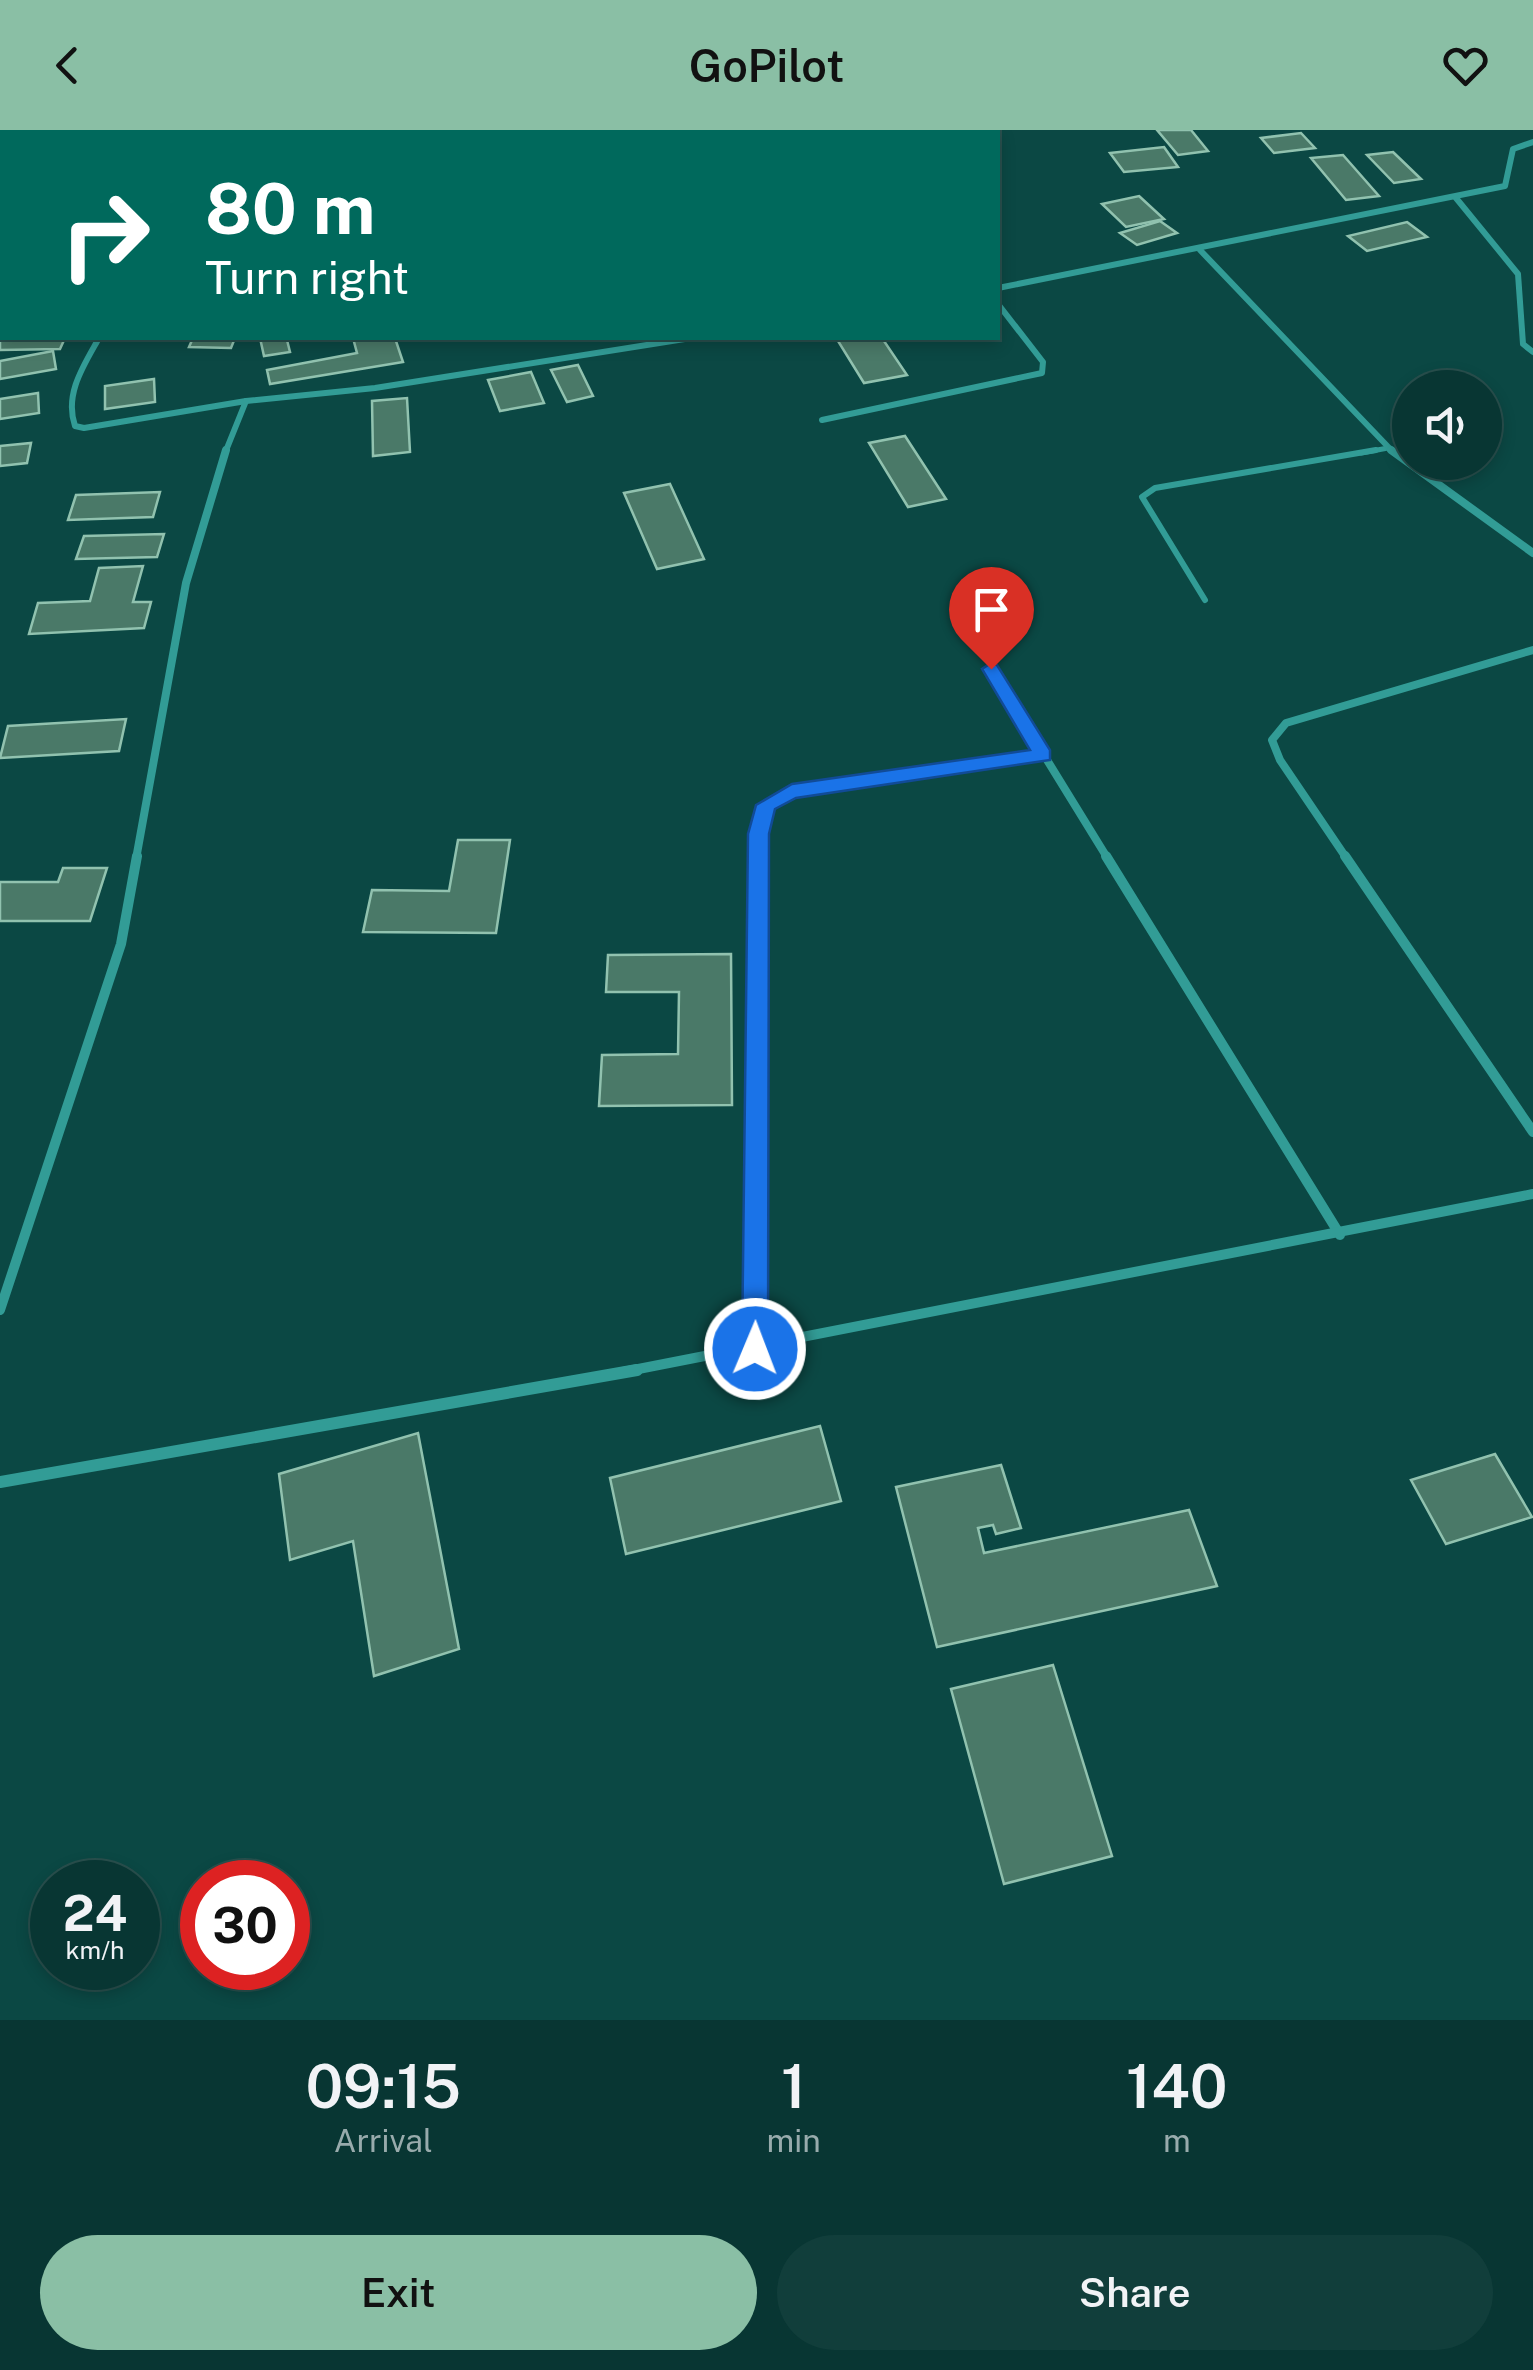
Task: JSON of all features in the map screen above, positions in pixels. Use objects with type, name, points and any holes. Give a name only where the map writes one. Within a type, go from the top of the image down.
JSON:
[{"type":"street","points":[[1000,288],[1505,186],[1513,149],[1533,142]]},
{"type":"street","points":[[1456,198],[1518,274],[1523,344],[1533,352]]},
{"type":"street","points":[[1200,250],[1388,448],[1533,553]]},
{"type":"street","points":[[822,420],[1042,374],[1043,362],[1000,307]]},
{"type":"street","points":[[98,340],[72,394],[70,418],[74,426],[84,428],[246,401],[374,388],[678,340]]},
{"type":"street","points":[[0,1310],[120,944],[186,583],[228,443],[246,401]]},
{"type":"street","points":[[1533,650],[1286,723],[1272,740],[1280,760],[1533,1132]]},
{"type":"street","points":[[991,669],[1340,1235]]},
{"type":"street","points":[[755,1349],[758,834],[766,805],[792,792],[1043,755]]},
{"type":"street","points":[[0,1482],[755,1349],[1533,1194]]},
{"type":"lane","points":[[1205,600],[1142,497],[1155,488],[1388,448]]},
{"type":"building","points":[[1157,130],[1191,130],[1208,151],[1178,155]]},
{"type":"building","points":[[1301,133],[1315,148],[1274,153],[1261,138]]},
{"type":"building","points":[[1164,147],[1178,167],[1124,172],[1110,153]]},
{"type":"building","points":[[1393,152],[1421,179],[1394,183],[1367,155]]},
{"type":"building","points":[[1343,155],[1379,196],[1346,200],[1311,158]]},
{"type":"building","points":[[1139,196],[1164,219],[1126,227],[1102,204]]},
{"type":"building","points":[[1160,221],[1177,233],[1137,245],[1120,233]]},
{"type":"building","points":[[1407,222],[1427,237],[1367,251],[1348,236]]},
{"type":"building","points":[[0,340],[64,340],[60,349],[0,350]]},
{"type":"building","points":[[192,340],[234,340],[231,348],[189,347]]},
{"type":"building","points":[[260,340],[287,340],[290,352],[264,356]]},
{"type":"building","points":[[354,340],[396,340],[403,362],[270,384],[267,370],[357,353]]},
{"type":"building","points":[[883,340],[907,375],[864,383],[838,341]]},
{"type":"building","points":[[53,351],[56,369],[0,379],[0,361]]},
{"type":"building","points":[[578,365],[593,396],[567,402],[551,370]]},
{"type":"building","points":[[531,372],[544,403],[500,411],[488,380]]},
{"type":"building","points":[[154,379],[155,402],[105,409],[105,386]]},
{"type":"building","points":[[38,393],[39,413],[0,419],[0,399]]},
{"type":"building","points":[[407,398],[410,452],[373,456],[372,401]]},
{"type":"building","points":[[905,436],[946,499],[908,507],[869,443]]},
{"type":"building","points":[[31,443],[27,463],[0,466],[0,446]]},
{"type":"building","points":[[670,484],[704,559],[657,569],[624,493]]},
{"type":"building","points":[[160,492],[153,517],[68,520],[76,495]]},
{"type":"building","points":[[164,534],[157,557],[76,559],[84,536]]},
{"type":"building","points":[[143,566],[133,602],[151,602],[144,628],[29,634],[38,603],[90,601],[99,568]]},
{"type":"building","points":[[126,719],[119,751],[0,758],[8,726]]},
{"type":"building","points":[[458,840],[510,840],[496,933],[363,932],[372,890],[449,891]]},
{"type":"building","points":[[63,868],[107,868],[90,921],[0,921],[0,882],[58,882]]},
{"type":"building","points":[[731,954],[732,1105],[599,1106],[602,1055],[678,1054],[679,992],[606,992],[608,955]]},
{"type":"building","points":[[820,1426],[841,1501],[626,1554],[610,1478]]},
{"type":"building","points":[[418,1433],[459,1649],[374,1676],[353,1541],[290,1560],[279,1474]]},
{"type":"building","points":[[1495,1454],[1532,1517],[1446,1544],[1411,1480]]},
{"type":"building","points":[[1001,1465],[1021,1528],[996,1534],[993,1525],[978,1528],[984,1553],[1189,1510],[1217,1586],[937,1647],[896,1487]]},
{"type":"building","points":[[1053,1665],[1112,1856],[1004,1884],[951,1689]]},
{"type":"route","points":[[755,1349],[758,834],[766,805],[792,792],[1043,755],[991,669]]}]
